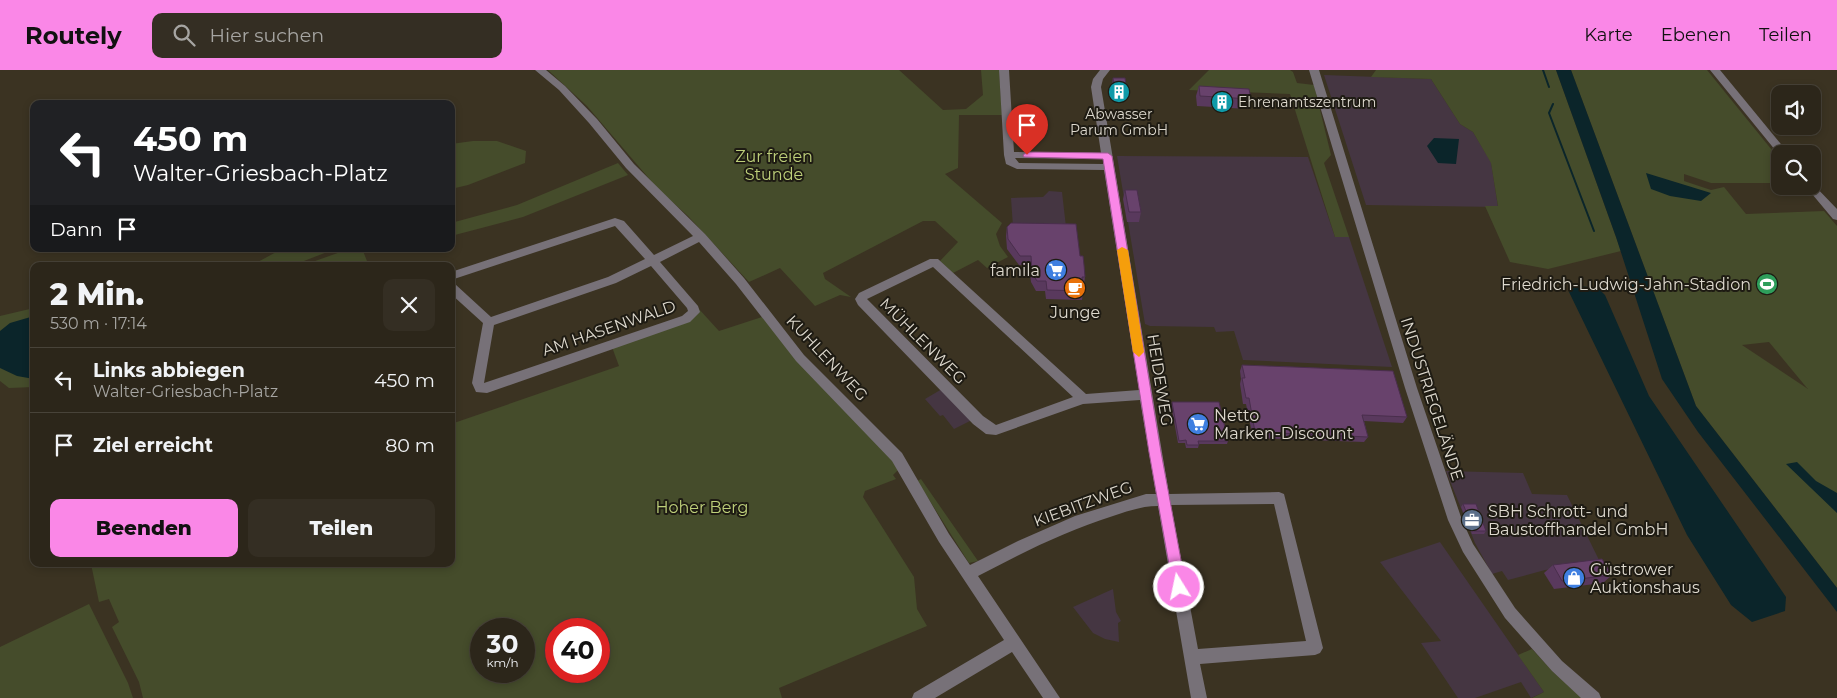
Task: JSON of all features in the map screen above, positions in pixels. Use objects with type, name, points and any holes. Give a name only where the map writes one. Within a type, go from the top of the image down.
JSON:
[{"type":"street","name":"KUHLENWEG","points":[[540,70],[562,88],[593,121],[630,166],[701,237],[740,281],[800,358],[897,457],[924,506],[967,574],[1052,698]]},
{"type":"street","points":[[1004,70],[1009,155],[1108,162]]},
{"type":"street","name":"INDUSTRIEGELÄNDE","points":[[1314,70],[1411,388],[1455,520],[1468,548],[1510,613],[1557,666],[1593,698]]},
{"type":"street","points":[[1715,70],[1777,145]]},
{"type":"street","name":"HEIDEWEG","points":[[1102,71],[1096,86],[1146,396],[1199,698]]},
{"type":"street","points":[[1819,195],[1837,216]]},
{"type":"street","name":"AM HASENWALD","points":[[455,275],[610,222],[620,224],[651,262],[692,306],[694,312],[692,316],[487,388],[480,388],[478,383],[489,322]]},
{"type":"street","points":[[455,291],[489,322],[612,280],[701,237]]},
{"type":"street","name":"MÜHLENWEG","points":[[1083,399],[934,262],[871,292],[861,299],[978,420],[991,430],[996,430],[1083,399],[1146,396]]},
{"type":"street","name":"KIEBITZWEG","points":[[967,574],[1023,545],[1080,520],[1146,500],[1279,498],[1315,648],[1192,657]]},
{"type":"street","points":[[920,698],[1014,643]]},
{"type":"shaded area","points":[[1324,75],[1431,79],[1460,124],[1473,132],[1491,162],[1498,207],[1366,205]]},
{"type":"shaded area","points":[[1117,156],[1308,157],[1335,237],[1349,237],[1392,367],[1243,360],[1234,331],[1216,332],[1214,327],[1150,326],[1145,324]]},
{"type":"shaded area","points":[[1049,191],[1062,192],[1066,227],[1013,227],[1011,198],[1043,197]]},
{"type":"shaded area","points":[[942,389],[972,420],[954,429],[943,415],[940,416],[925,399]]},
{"type":"shaded area","points":[[1446,471],[1523,473],[1532,494],[1567,495],[1600,562],[1545,570],[1508,580],[1502,571],[1492,574],[1475,543]]},
{"type":"shaded area","points":[[1440,542],[1544,692],[1531,698],[1521,682],[1475,698],[1458,698],[1421,643],[1441,641],[1380,562]]},
{"type":"shaded area","points":[[1113,589],[1116,612],[1121,621],[1118,623],[1119,642],[1105,639],[1093,633],[1073,607]]},
{"type":"green space","name":"Zur freien Stunde","points":[[548,70],[899,70],[943,110],[966,109],[983,95],[981,70],[999,70],[1002,115],[959,115],[958,168],[945,174],[1002,223],[996,234],[1000,246],[1008,257],[987,268],[978,260],[953,273],[940,261],[958,242],[935,221],[923,221],[823,273],[825,279],[851,297],[840,295],[815,306],[780,268],[749,282],[688,216],[658,189],[587,106]]},
{"type":"green space","points":[[1209,70],[1290,70],[1293,72],[1297,83],[1314,85],[1331,155],[1324,163],[1349,237],[1335,237],[1290,94],[1189,90]]},
{"type":"green space","points":[[1376,70],[1556,70],[1621,251],[1548,269],[1510,262],[1485,206],[1498,206],[1491,163],[1473,132],[1460,124],[1431,79],[1371,77]]},
{"type":"green space","points":[[1571,70],[1707,70],[1771,149],[1771,183],[1711,183],[1684,174],[1684,181],[1711,190],[1724,187],[1746,214],[1824,211],[1837,226],[1837,588],[1696,406]],"holes":[[[1769,342],[1808,389],[1742,345]]]},
{"type":"green space","points":[[497,141],[526,151],[525,163],[468,185],[455,188],[455,143]]},
{"type":"green space","points":[[618,163],[628,175],[523,217],[455,235],[455,222],[517,205]]},
{"type":"green space","points":[[276,252],[327,252],[301,262],[258,262]]},
{"type":"green space","points":[[341,252],[363,252],[367,262],[312,262]]},
{"type":"green space","name":"Hoher Berg","points":[[698,308],[719,331],[762,317],[881,444],[899,469],[893,475],[896,479],[865,491],[863,497],[914,577],[917,609],[927,626],[779,688],[782,698],[143,698],[139,682],[112,627],[119,622],[109,599],[99,602],[92,567],[455,567],[455,423],[619,366],[612,347],[688,321]]},
{"type":"green space","points":[[30,309],[30,387],[9,388],[0,381],[0,316]]},
{"type":"green space","points":[[921,479],[978,561],[969,563],[917,481]]},
{"type":"green space","points":[[89,604],[128,683],[133,698],[0,698],[0,647]]},
{"type":"green space","points":[[1532,649],[1553,672],[1582,698],[1532,698],[1544,692],[1518,655]]},
{"type":"water","points":[[1556,70],[1571,70],[1696,406],[1837,588],[1837,612],[1698,432],[1662,379],[1616,237]]},
{"type":"water","points":[[1434,138],[1459,139],[1456,164],[1438,163],[1427,146]]},
{"type":"water","points":[[1646,173],[1711,193],[1701,201],[1670,196],[1651,189]]},
{"type":"water","points":[[1570,285],[1598,288],[1605,295],[1649,396],[1786,597],[1785,611],[1752,622],[1731,605],[1687,535],[1569,292]]},
{"type":"water","points":[[30,317],[30,378],[17,376],[0,368],[0,331],[10,323]]},
{"type":"water","points":[[1797,462],[1816,481],[1837,493],[1837,513],[1786,464]]},
{"type":"building","points":[[1113,78],[1125,78],[1127,93],[1115,93]]},
{"type":"building","points":[[1199,86],[1249,89],[1251,99],[1200,96]]},
{"type":"building","points":[[1125,190],[1137,190],[1141,212],[1129,212]]},
{"type":"building","name":"famila","points":[[1011,223],[1076,224],[1080,256],[1083,256],[1085,277],[1082,277],[1084,291],[1047,290],[1046,281],[1037,281],[1032,273],[1031,256],[1020,256],[1008,239],[1007,227]]},
{"type":"building","points":[[1242,365],[1393,371],[1407,417],[1362,415],[1368,437],[1255,432],[1249,398],[1246,398],[1242,378],[1245,378]]},
{"type":"building","name":"Netto Marken-Discount","points":[[1172,402],[1219,402],[1228,441],[1198,441],[1199,445],[1187,445],[1186,440],[1179,441]]},
{"type":"building","name":"SBH Schrott- und Baustoffhandel GmbH","points":[[1463,504],[1476,504],[1486,531],[1474,531]]},
{"type":"building","points":[[1602,559],[1612,575],[1562,581],[1553,565]]},
{"type":"waterway","points":[[1543,70],[1549,87]]},
{"type":"waterway","points":[[1553,104],[1549,113],[1594,231]]},
{"type":"slow traffic","points":[[1122,250],[1139,352]]},
{"type":"place","name":"Abwasser Parum GmbH","points":[[1119,92]]},
{"type":"place","name":"Ehrenamtszentrum","points":[[1222,102]]},
{"type":"place","name":"famila","points":[[1056,270]]},
{"type":"place","name":"Friedrich-Ludwig-Jahn-Stadion","points":[[1767,284]]},
{"type":"place","name":"Junge","points":[[1075,288]]},
{"type":"place","name":"Netto Marken-Discount","points":[[1198,424]]},
{"type":"place","name":"SBH Schrott- und Baustoffhandel GmbH","points":[[1472,520]]},
{"type":"place","name":"Güstrower Auktionshaus","points":[[1574,578]]},
{"type":"route","points":[[1027,155],[1108,156],[1155,452],[1179,587]]}]
